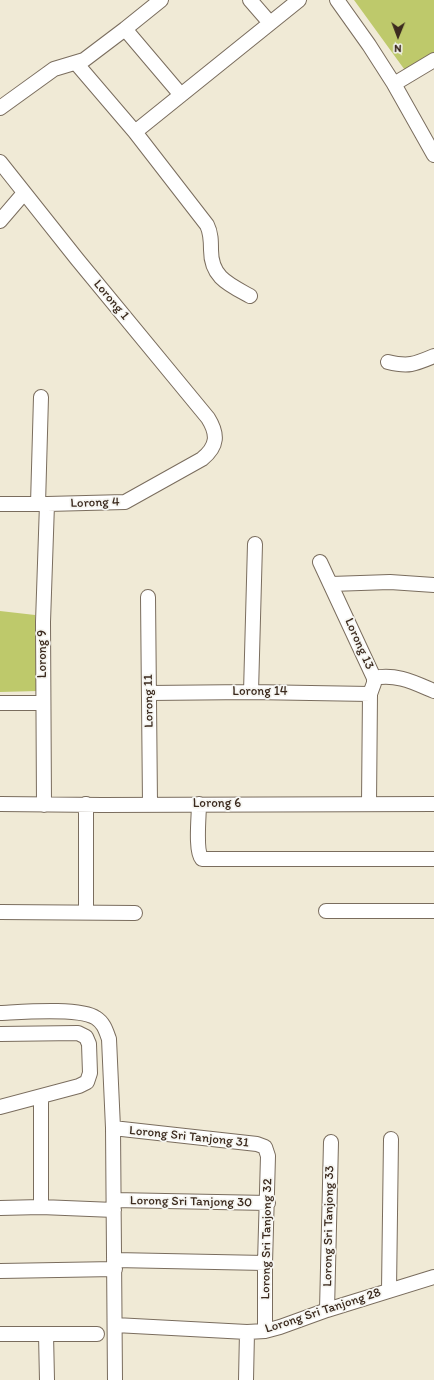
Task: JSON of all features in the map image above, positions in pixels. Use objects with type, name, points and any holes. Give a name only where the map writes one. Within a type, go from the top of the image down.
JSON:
[{"type":"street","points":[[0,108],[54,69],[84,60],[161,0]]},
{"type":"street","points":[[250,0],[270,23]]},
{"type":"street","points":[[135,132],[299,0]]},
{"type":"street","points":[[337,0],[369,45],[394,84],[434,155]]},
{"type":"street","points":[[125,29],[181,96]]},
{"type":"street","points":[[394,84],[434,60]]},
{"type":"street","points":[[76,62],[135,132],[207,225],[211,236],[211,260],[217,274],[230,286],[250,296]]},
{"type":"street","name":"Lorong 1","points":[[0,162],[77,259],[208,418],[213,428],[215,439]]},
{"type":"street","points":[[0,221],[24,192]]},
{"type":"street","points":[[388,362],[405,366],[412,365],[434,356]]},
{"type":"street","name":"Lorong 9","points":[[41,397],[44,805]]},
{"type":"street","name":"Lorong 4","points":[[0,504],[125,502],[202,459],[211,452],[215,439]]},
{"type":"street","points":[[251,692],[255,544]]},
{"type":"street","name":"Lorong 13","points":[[320,562],[374,678],[374,683],[370,694],[369,803]]},
{"type":"street","points":[[331,584],[390,582],[434,585]]},
{"type":"street","name":"Lorong 11","points":[[148,597],[150,804]]},
{"type":"street","points":[[374,678],[381,676],[403,678],[434,691]]},
{"type":"street","name":"Lorong 14","points":[[149,693],[251,692],[370,694]]},
{"type":"street","points":[[0,703],[43,702]]},
{"type":"street","name":"Lorong 6","points":[[0,804],[434,804]]},
{"type":"street","points":[[86,804],[86,911]]},
{"type":"street","points":[[199,804],[198,843],[199,856],[202,859],[434,858]]},
{"type":"street","points":[[0,912],[86,911],[135,913]]},
{"type":"street","points":[[326,911],[434,911]]},
{"type":"street","points":[[0,1013],[87,1013],[97,1019],[105,1028],[109,1040],[113,1128],[115,1380]]},
{"type":"street","points":[[0,1034],[78,1033],[86,1037],[89,1044],[90,1066],[90,1073],[87,1082],[79,1086],[0,1108]]},
{"type":"street","points":[[41,1096],[41,1207]]},
{"type":"street","name":"Lorong Sri Tanjong 31","points":[[113,1128],[257,1144],[265,1147]]},
{"type":"street","points":[[389,1290],[390,1139]]},
{"type":"street","name":"Lorong Sri Tanjong 33","points":[[327,1310],[331,1142]]},
{"type":"street","name":"Lorong Sri Tanjong 32","points":[[265,1147],[268,1156],[265,1331]]},
{"type":"street","name":"Lorong Sri Tanjong 30","points":[[0,1208],[268,1203]]},
{"type":"street","points":[[0,1271],[115,1265],[265,1263]]},
{"type":"street","name":"Lorong Sri Tanjong 28","points":[[115,1325],[247,1332],[265,1331],[280,1328],[327,1310],[434,1276]]},
{"type":"street","points":[[246,1380],[247,1332]]},
{"type":"street","points":[[0,1334],[98,1334]]},
{"type":"street","points":[[46,1334],[47,1380]]},
{"type":"green space","points":[[354,0],[434,0],[434,57],[407,73]]},
{"type":"green space","points":[[0,611],[35,615],[38,691],[0,692]]}]
